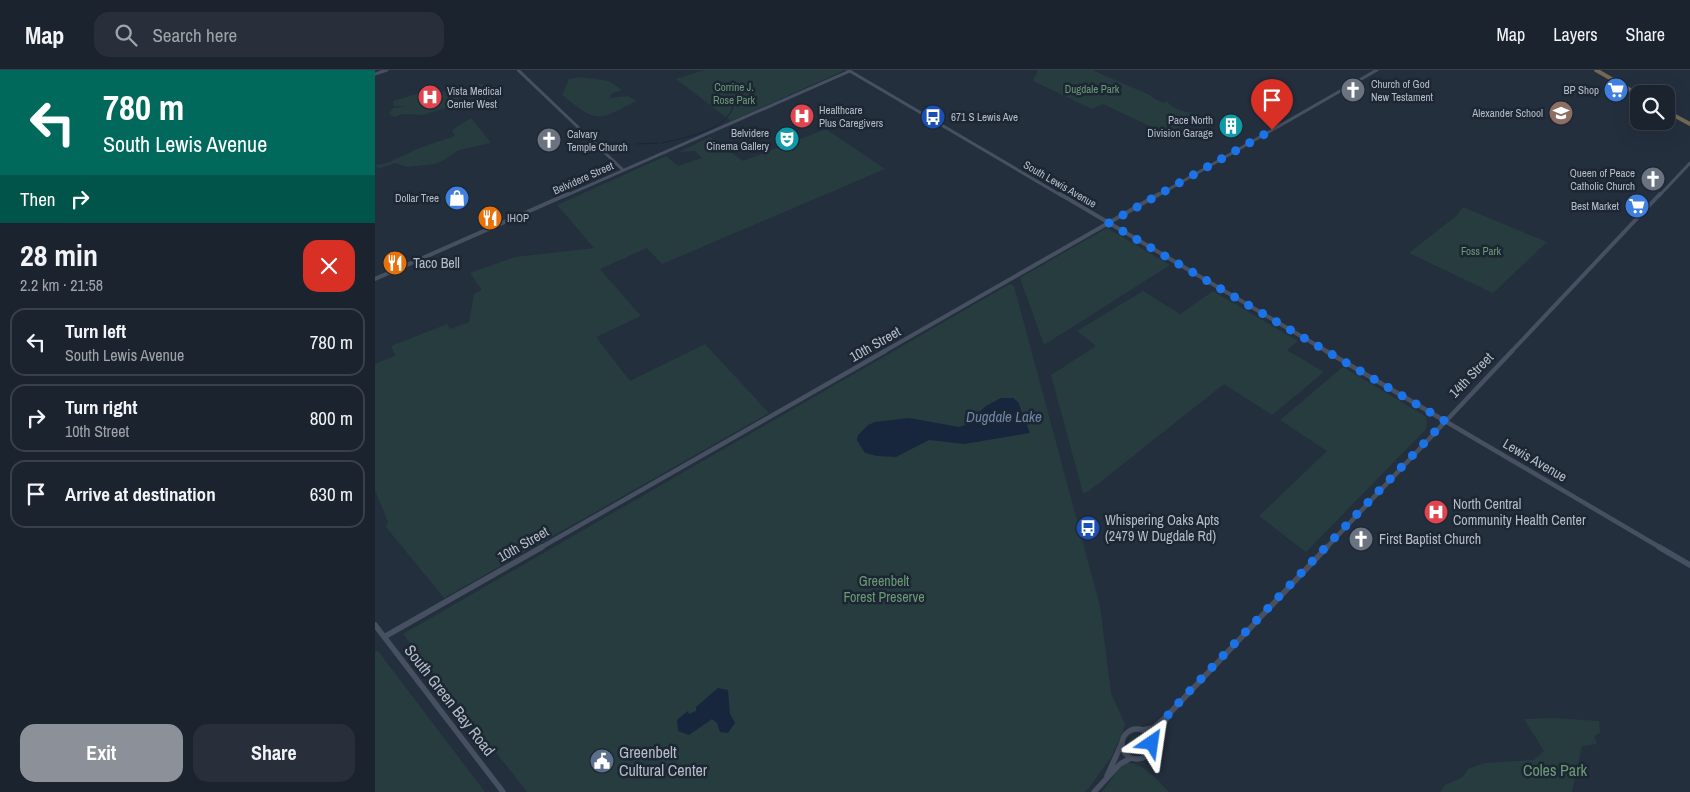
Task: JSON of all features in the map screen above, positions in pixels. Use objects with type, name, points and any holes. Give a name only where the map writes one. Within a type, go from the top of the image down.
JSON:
[{"type":"highway","points":[[1596,70],[1630,90]]},
{"type":"highway","points":[[1675,116],[1690,124]]},
{"type":"street","points":[[375,74],[387,70]]},
{"type":"street","points":[[518,70],[623,170]]},
{"type":"street","name":"Belvidere Street","points":[[375,279],[850,70]]},
{"type":"street","name":"South Lewis Avenue","points":[[850,70],[1445,421]]},
{"type":"street","name":"10th Street","points":[[384,637],[1377,70]]},
{"type":"street","points":[[980,147],[989,146]]},
{"type":"street","name":"14th Street","points":[[1142,730],[1153,728],[1168,715],[1690,163]]},
{"type":"street","name":"Lewis Avenue","points":[[1445,421],[1690,565]]},
{"type":"street","name":"South Green Bay Road","points":[[375,625],[503,792]]},
{"type":"street","name":"14th Street","points":[[1152,743],[1168,715]]},
{"type":"street","points":[[1107,776],[1126,732],[1133,729],[1142,730],[1148,735],[1152,743],[1147,756],[1139,760],[1131,758],[1125,752],[1122,743]]},
{"type":"street","points":[[1093,792],[1122,762],[1131,758]]},
{"type":"green space","name":"Corrine J. Rose Park","points":[[704,70],[843,71],[731,121],[676,79]]},
{"type":"green space","name":"Dugdale Park","points":[[1038,70],[1092,70],[1152,96],[1163,103],[1167,101],[1176,109],[1197,113],[1197,118],[1168,133],[1162,132],[1103,104],[1092,109],[1033,81]]},
{"type":"green space","points":[[580,77],[609,81],[622,90],[611,94],[610,98],[628,96],[636,101],[604,116],[590,115],[562,95],[569,79]]},
{"type":"green space","points":[[483,84],[482,90],[458,97],[462,103],[423,115],[403,114],[394,117],[389,114],[393,108],[407,106],[394,106],[393,101],[430,90],[453,93]]},
{"type":"green space","points":[[471,118],[491,143],[459,150],[435,164],[407,167],[395,163],[378,169],[375,165],[387,163],[422,147],[455,136],[452,130]]},
{"type":"green space","points":[[826,129],[885,169],[662,264],[647,248],[600,269],[641,316],[596,337],[630,381],[705,344],[769,413],[444,598],[386,527],[388,522],[375,490],[375,364],[395,356],[391,346],[447,324],[450,329],[469,322],[474,294],[482,290],[470,273],[515,257],[594,248],[557,205],[666,156],[678,166],[702,158],[695,151],[679,152],[710,137],[743,161]]},
{"type":"green space","name":"Foss Park","points":[[1463,207],[1547,242],[1493,293],[1409,253],[1456,216]]},
{"type":"green space","points":[[1107,228],[1170,265],[1044,345],[1020,278]]},
{"type":"green space","name":"Greenbelt Forest Preserve","points":[[1010,284],[1014,286],[1100,606],[1111,693],[1125,724],[1112,756],[1089,788],[1085,792],[527,792],[403,634]]},
{"type":"green space","points":[[1143,291],[1180,314],[1213,291],[1298,341],[1287,350],[1324,372],[1272,415],[1224,384],[1089,491],[1083,493],[1051,375],[1096,346],[1077,331]]},
{"type":"green space","points":[[1343,367],[1425,416],[1427,422],[1426,429],[1306,552],[1259,516],[1327,451],[1280,420]]},
{"type":"green space","points":[[375,651],[378,651],[485,792],[375,792]]},
{"type":"green space","name":"Coles Park","points":[[1553,718],[1599,721],[1600,733],[1594,736],[1597,744],[1582,746],[1572,792],[1440,792],[1445,785],[1463,777],[1468,769],[1485,763],[1534,760],[1544,751],[1524,719]]},
{"type":"green space","points":[[1133,735],[1141,735],[1146,740],[1144,751],[1133,753],[1128,748],[1128,740]]},
{"type":"green space","points":[[1126,763],[1145,769],[1169,792],[1102,792],[1119,769]]},
{"type":"water","name":"Dugdale Lake","points":[[1001,398],[1013,398],[1018,402],[1030,433],[964,444],[929,440],[896,457],[865,453],[857,440],[858,435],[868,425],[875,422],[909,418],[959,427],[965,425],[986,406]]},
{"type":"water","points":[[718,688],[728,690],[730,714],[735,723],[728,733],[720,732],[717,723],[712,719],[689,735],[678,731],[677,720],[688,711],[689,714],[696,711],[696,707]]},
{"type":"waterway","points":[[731,111],[735,101]]},
{"type":"waterway","points":[[662,143],[700,133],[718,125],[731,112]]},
{"type":"waterway","points":[[637,144],[659,143]]},
{"type":"place","name":"Church of God New Testament","points":[[1353,90]]},
{"type":"place","name":"BP Shop","points":[[1616,90]]},
{"type":"place","name":"Vista Medical Center West","points":[[430,97]]},
{"type":"place","name":"Alexander School","points":[[1561,113]]},
{"type":"place","name":"Healthcare Plus Caregivers","points":[[802,116]]},
{"type":"place","name":"671 S Lewis Ave","points":[[933,117]]},
{"type":"place","name":"Pace North Division Garage","points":[[1231,126]]},
{"type":"place","name":"Belvidere Cinema Gallery","points":[[787,139]]},
{"type":"place","name":"Calvary Temple Church","points":[[549,140]]},
{"type":"place","name":"Queen of Peace Catholic Church","points":[[1653,179]]},
{"type":"place","name":"Dollar Tree","points":[[457,198]]},
{"type":"place","name":"Best Market","points":[[1637,206]]},
{"type":"place","name":"IHOP","points":[[490,218]]},
{"type":"place","name":"Taco Bell","points":[[395,263]]},
{"type":"place","name":"North Central Community Health Center","points":[[1436,512]]},
{"type":"place","name":"Whispering Oaks Apts (2479 W Dugdale Rd)","points":[[1088,528]]},
{"type":"place","name":"First Baptist Church","points":[[1361,539]]},
{"type":"place","name":"Greenbelt Cultural Center","points":[[602,761]]},
{"type":"route","points":[[1152,743],[1168,715],[1183,698],[1445,421],[1109,223],[1272,130]]}]
